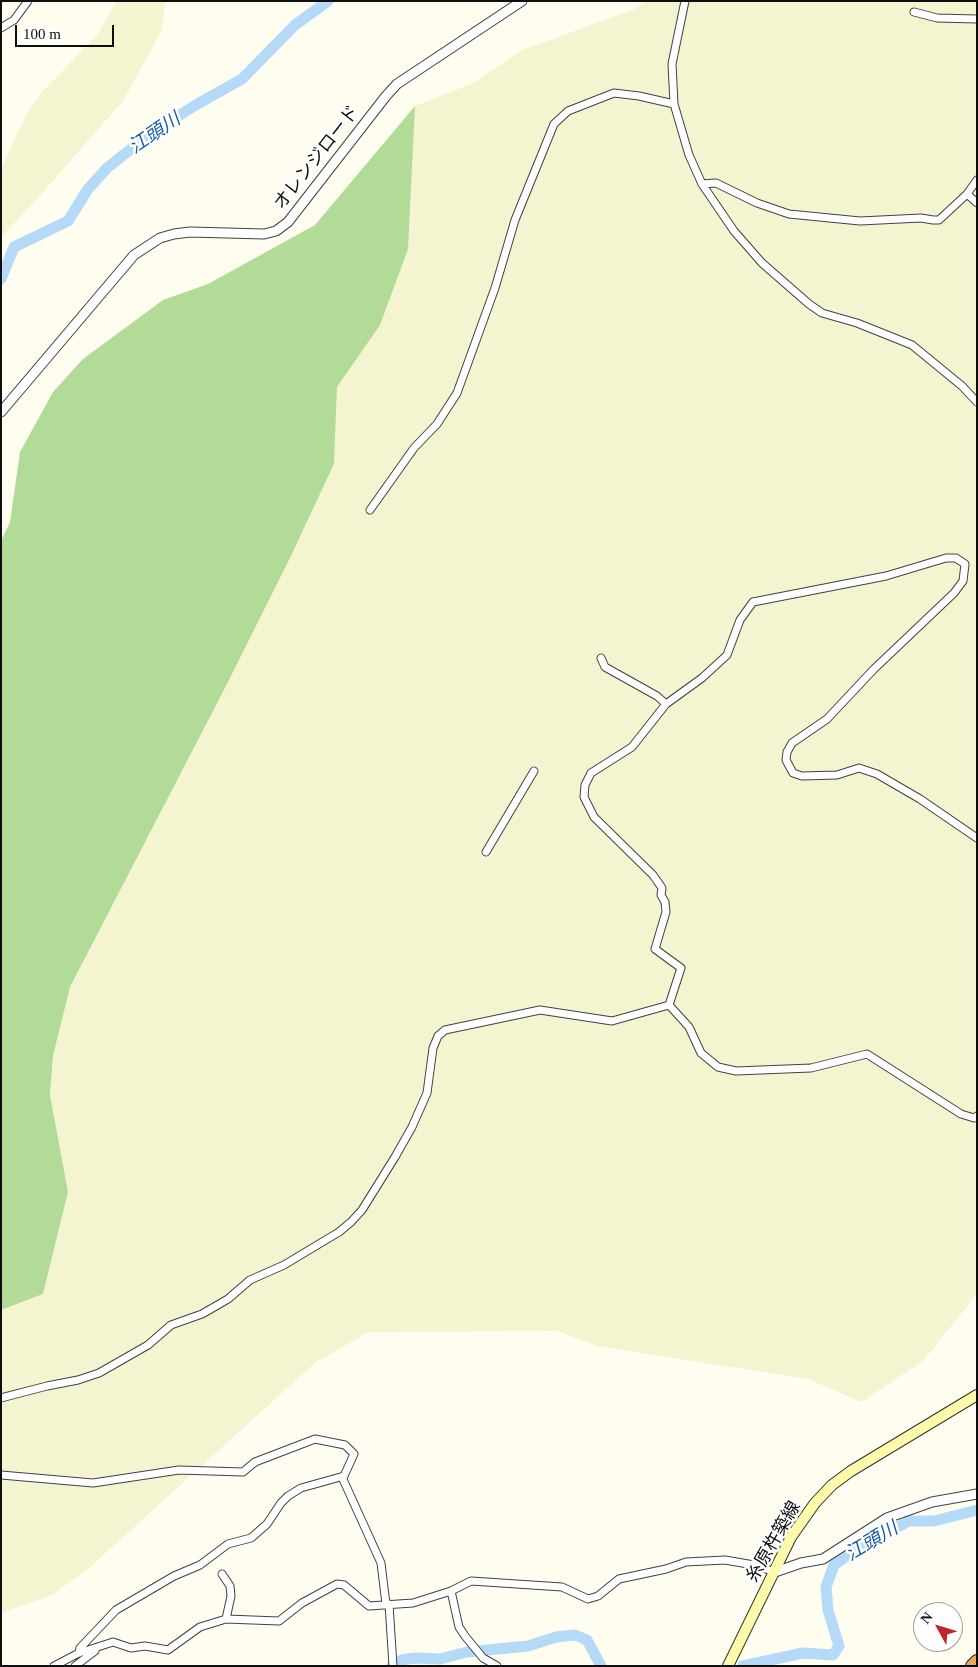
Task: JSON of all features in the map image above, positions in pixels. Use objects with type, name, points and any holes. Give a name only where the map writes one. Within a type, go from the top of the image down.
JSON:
[{"type":"highway","points":[[972,1666],[977,1661]]},
{"type":"main road","name":"糸原杵築線","points":[[728,1666],[798,1525],[832,1485],[897,1442],[977,1396]]},
{"type":"street","points":[[1,28],[14,20],[28,1]]},
{"type":"street","name":"オレンジロード","points":[[1,412],[134,255],[160,238],[174,234],[190,232],[264,234],[276,231],[288,222],[397,84],[522,1]]},
{"type":"street","points":[[685,1],[672,64],[674,104],[689,155],[702,184],[748,249],[809,304],[822,313],[857,323],[912,345],[962,386],[977,402]]},
{"type":"street","points":[[914,12],[937,18],[977,19]]},
{"type":"street","points":[[370,510],[414,448],[437,424],[457,393],[495,288],[515,220],[554,124],[568,111],[614,93],[674,104]]},
{"type":"street","points":[[702,184],[716,183],[764,206],[788,214],[860,221],[921,218],[939,220],[967,194],[977,180]]},
{"type":"street","points":[[967,194],[977,203]]},
{"type":"street","points":[[669,1004],[681,968],[655,949],[666,912],[665,902],[661,895],[662,888],[653,875],[594,817],[584,797],[585,785],[591,773],[632,747],[666,704],[702,678],[726,655],[740,620],[753,602],[886,576],[946,558],[956,558],[964,564],[964,581],[954,593],[874,669],[827,719],[792,743],[787,752],[786,760],[793,773],[802,776],[837,775],[859,768],[878,774],[920,799],[977,838]]},
{"type":"street","points":[[601,658],[605,667],[657,696],[666,704]]},
{"type":"street","points":[[486,852],[534,771]]},
{"type":"street","points":[[669,1004],[689,1027],[700,1053],[718,1067],[736,1071],[811,1068],[867,1054],[961,1114],[967,1117],[977,1116]]},
{"type":"street","points":[[1,1398],[78,1380],[99,1372],[148,1345],[171,1325],[202,1314],[228,1299],[250,1280],[284,1265],[339,1232],[362,1210],[412,1127],[427,1093],[433,1048],[438,1036],[445,1030],[540,1010],[612,1021],[669,1004]]},
{"type":"street","points":[[1,1475],[93,1483],[179,1470],[243,1472],[255,1462],[315,1439],[345,1446],[353,1451],[355,1456],[342,1477]]},
{"type":"street","points":[[80,1653],[86,1642],[116,1610],[132,1598],[182,1571],[200,1565],[228,1544],[251,1538],[267,1524],[281,1503],[296,1491],[334,1477],[342,1477]]},
{"type":"street","points":[[342,1477],[381,1563],[388,1604],[393,1662]]},
{"type":"street","points":[[54,1666],[80,1653],[113,1642],[131,1648],[145,1646],[168,1650],[200,1628],[226,1619],[279,1621],[302,1603],[337,1584],[344,1585],[369,1606],[413,1602],[451,1591],[472,1581],[562,1587],[588,1599],[598,1596],[619,1579],[666,1569],[686,1562],[725,1560],[754,1565],[775,1572],[801,1563],[823,1559],[887,1518],[932,1502],[977,1494]]},
{"type":"street","points":[[222,1574],[230,1586],[231,1596],[226,1619]]},
{"type":"street","points":[[451,1591],[459,1627],[483,1658],[497,1666]]},
{"type":"street","points":[[75,1666],[97,1650],[97,1647]]},
{"type":"green space","points":[[116,1],[165,1],[162,30],[123,101],[1,237],[1,169],[27,113],[43,91],[98,34]]},
{"type":"green space","points":[[646,1],[977,1],[977,1294],[923,1361],[861,1402],[808,1379],[596,1346],[558,1331],[369,1332],[316,1362],[88,1569],[52,1595],[1,1613],[1,1310],[43,1294],[68,1192],[50,1095],[53,1056],[70,987],[227,684],[291,556],[334,464],[337,387],[380,324],[415,106],[473,83],[522,50],[635,9]]},
{"type":"green space","points":[[415,106],[408,249],[380,325],[337,387],[334,464],[291,556],[227,684],[70,987],[53,1056],[50,1095],[68,1192],[43,1294],[1,1310],[1,541],[10,522],[20,452],[53,392],[83,359],[163,300],[208,284],[315,225]]},
{"type":"waterway","name":"江頭川","points":[[1,279],[14,247],[68,221],[88,189],[107,168],[146,137],[194,106],[242,79],[295,25],[328,1]]},
{"type":"waterway","name":"江頭川","points":[[743,1666],[803,1653],[833,1655],[839,1646],[828,1610],[826,1587],[834,1565],[866,1542],[909,1521],[934,1521],[977,1510]]},
{"type":"waterway","name":"江頭川","points":[[392,1666],[402,1660],[414,1658],[440,1659],[467,1652],[528,1646],[556,1637],[575,1635],[587,1640],[601,1666]]}]
